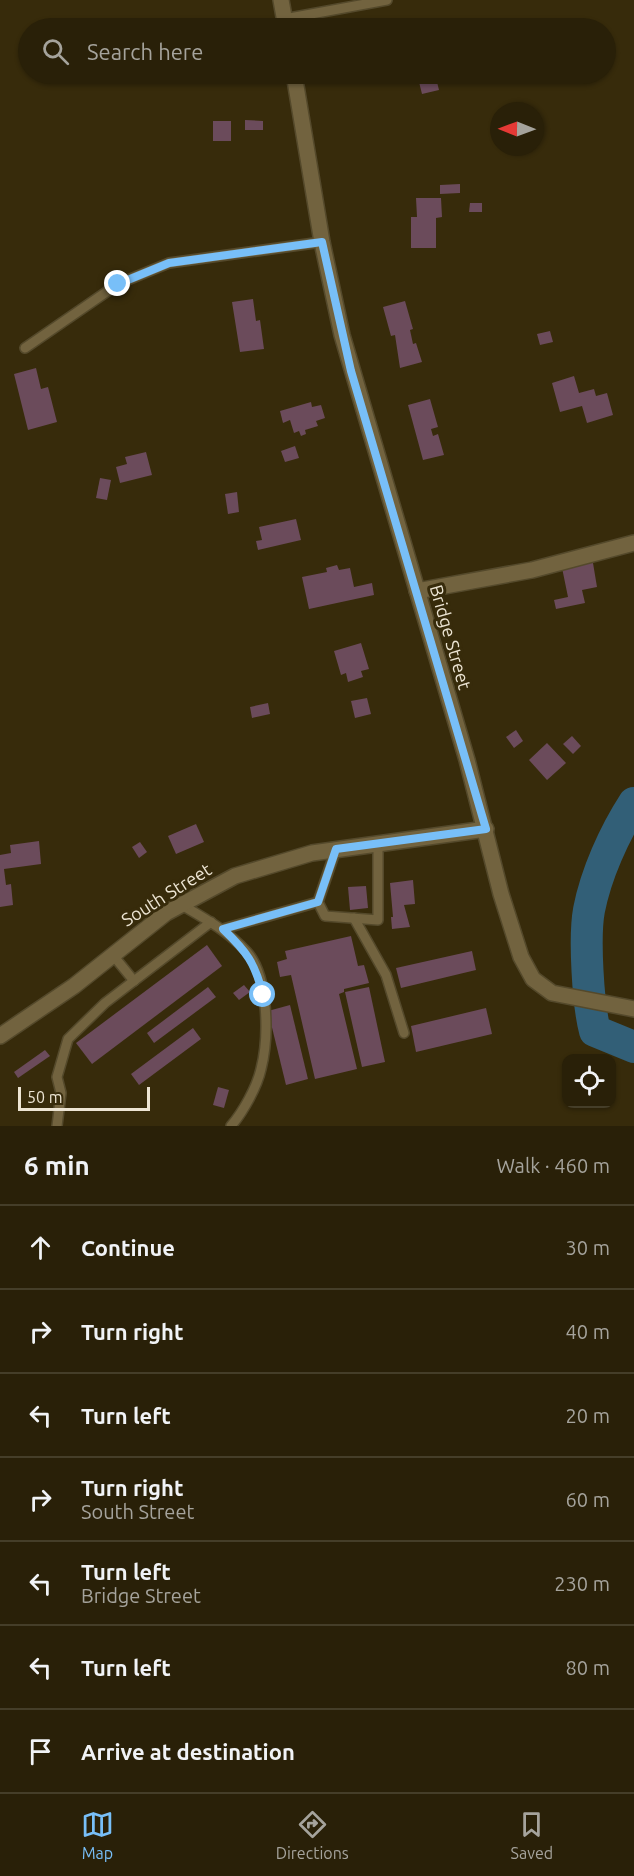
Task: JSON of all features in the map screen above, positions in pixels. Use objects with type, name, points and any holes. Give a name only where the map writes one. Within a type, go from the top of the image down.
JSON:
[{"type":"street","points":[[280,0],[284,18]]},
{"type":"street","name":"Bridge Street","points":[[296,84],[322,242],[351,371],[417,591],[486,829],[501,894],[521,957],[533,979],[552,993],[634,1009]]},
{"type":"street","points":[[417,591],[532,570],[634,543]]},
{"type":"street","name":"South Street","points":[[2,1030],[74,986],[112,954],[180,904],[209,887],[261,866],[336,849],[486,829]]},
{"type":"lane","points":[[310,18],[387,0]]},
{"type":"lane","points":[[25,348],[118,284],[169,263],[322,242]]},
{"type":"lane","points":[[336,849],[318,902],[325,916],[378,920],[378,843]]},
{"type":"lane","points":[[223,929],[318,902]]},
{"type":"lane","points":[[180,904],[223,929],[249,954],[257,971],[263,995],[266,1030],[261,1070],[231,1126]]},
{"type":"lane","points":[[354,918],[386,975],[404,1033]]},
{"type":"lane","points":[[57,1126],[62,1093],[57,1077],[68,1039],[105,1003],[212,922]]},
{"type":"lane","points":[[112,954],[134,981]]},
{"type":"building","points":[[420,84],[438,84],[439,90],[422,94]]},
{"type":"building","points":[[245,120],[263,121],[263,130],[245,130]]},
{"type":"building","points":[[213,121],[231,121],[231,141],[213,141]]},
{"type":"building","points":[[460,184],[460,193],[440,194],[440,185]]},
{"type":"building","points":[[416,198],[441,198],[442,217],[436,218],[436,248],[411,248],[411,217],[417,217]]},
{"type":"building","points":[[470,203],[482,203],[482,212],[469,212]]},
{"type":"building","points":[[253,299],[256,321],[260,320],[264,349],[240,352],[232,302]]},
{"type":"building","points":[[405,301],[413,329],[410,330],[413,344],[416,343],[422,362],[400,368],[395,335],[391,336],[383,307]]},
{"type":"building","points":[[550,331],[553,342],[540,345],[537,334]]},
{"type":"building","points":[[36,368],[41,389],[48,387],[57,422],[28,430],[14,374]]},
{"type":"building","points":[[574,376],[579,393],[594,389],[596,396],[607,393],[613,415],[587,423],[582,406],[560,412],[552,383]]},
{"type":"building","points":[[430,399],[438,427],[431,429],[433,436],[438,434],[444,455],[423,460],[408,405]]},
{"type":"building","points":[[311,402],[312,407],[321,405],[325,418],[316,421],[318,426],[305,430],[306,434],[301,436],[299,431],[294,433],[290,420],[283,423],[280,411]]},
{"type":"building","points":[[295,446],[299,458],[285,462],[281,451]]},
{"type":"building","points":[[146,452],[152,475],[120,483],[116,467],[127,464],[125,457]]},
{"type":"building","points":[[100,478],[111,480],[107,500],[96,498]]},
{"type":"building","points":[[237,492],[239,512],[228,514],[225,494]]},
{"type":"building","points":[[296,519],[301,540],[258,550],[256,541],[262,540],[259,527]]},
{"type":"building","points":[[592,557],[597,587],[582,590],[585,603],[556,609],[554,600],[568,597],[561,563]]},
{"type":"building","points":[[337,565],[339,570],[350,568],[354,587],[372,583],[374,595],[309,609],[302,577],[327,572],[326,568]]},
{"type":"building","points":[[361,643],[369,669],[361,671],[363,677],[348,682],[346,673],[341,675],[334,651]]},
{"type":"building","points":[[367,698],[371,714],[355,718],[351,701]]},
{"type":"building","points":[[268,703],[270,714],[252,718],[250,707]]},
{"type":"building","points":[[516,730],[523,741],[514,748],[506,737]]},
{"type":"building","points":[[572,736],[581,746],[573,754],[563,744]]},
{"type":"building","points":[[547,743],[566,763],[547,780],[529,760]]},
{"type":"building","points":[[196,824],[204,842],[176,854],[168,836]]},
{"type":"building","points":[[39,841],[41,864],[4,869],[6,885],[11,884],[13,905],[0,907],[0,855],[11,853],[10,845]]},
{"type":"building","points":[[140,842],[147,852],[139,858],[132,847]]},
{"type":"building","points":[[413,880],[415,904],[404,905],[410,927],[392,929],[390,883]]},
{"type":"building","points":[[366,886],[368,908],[350,910],[348,887]]},
{"type":"building","points":[[351,936],[358,966],[364,965],[369,983],[344,989],[344,992],[339,994],[357,1069],[315,1079],[291,975],[280,977],[277,962],[287,959],[285,951]]},
{"type":"building","points":[[207,945],[222,966],[92,1064],[76,1043]]},
{"type":"building","points":[[472,951],[476,970],[401,988],[396,968]]},
{"type":"building","points":[[244,985],[250,992],[239,1000],[233,993]]},
{"type":"building","points":[[208,987],[216,997],[154,1043],[147,1033]]},
{"type":"building","points":[[369,987],[385,1062],[362,1067],[345,992]]},
{"type":"building","points":[[290,1005],[308,1079],[286,1085],[268,1011]]},
{"type":"building","points":[[486,1008],[492,1034],[416,1052],[411,1026]]},
{"type":"building","points":[[193,1028],[201,1039],[139,1085],[131,1074]]},
{"type":"building","points":[[45,1050],[50,1056],[18,1078],[14,1072]]},
{"type":"building","points":[[218,1087],[229,1090],[224,1108],[213,1105]]},
{"type":"waterway","points":[[634,803],[601,868],[589,910],[587,937],[589,988],[595,1031],[634,1047]]},
{"type":"route","points":[[118,284],[169,263],[322,242],[351,371],[486,829],[336,849],[318,902],[223,929],[249,954],[257,971],[263,995]]}]
